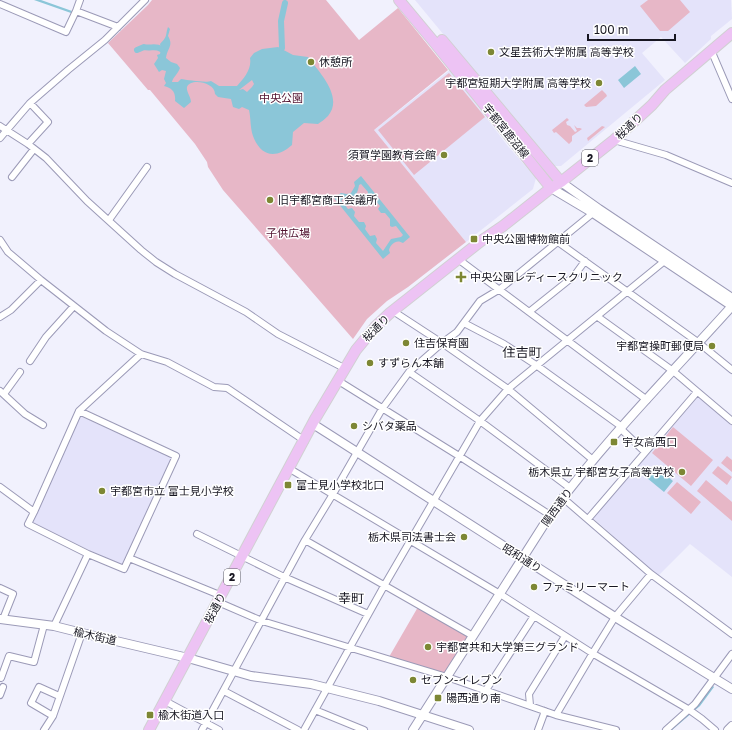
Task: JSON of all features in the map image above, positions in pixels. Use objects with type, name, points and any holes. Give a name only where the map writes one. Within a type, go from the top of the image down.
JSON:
[{"type":"main road","name":"宇都宮鹿沼線","points":[[399,0],[551,188]]},
{"type":"main road","name":"宇都宮鹿沼線","points":[[408,0],[562,182]]},
{"type":"main road","name":"桜通り","points":[[149,730],[337,380],[364,338],[393,311],[458,259],[551,188],[562,182],[614,140],[652,105],[665,90],[732,33]]},
{"type":"street","points":[[0,4],[66,32],[80,0]]},
{"type":"street","points":[[0,138],[30,103],[118,27],[145,0]]},
{"type":"street","points":[[76,11],[118,27]]},
{"type":"street","points":[[711,50],[732,99]]},
{"type":"street","points":[[28,144],[48,122],[30,103]]},
{"type":"street","points":[[0,126],[34,149],[59,171],[87,201],[141,250],[175,274],[246,312],[278,334],[344,368]]},
{"type":"street","points":[[614,140],[666,155],[732,183]]},
{"type":"street","points":[[12,177],[34,149]]},
{"type":"street","points":[[109,220],[147,167]]},
{"type":"street","points":[[562,182],[732,306]]},
{"type":"street","points":[[551,188],[732,298]]},
{"type":"street","points":[[202,730],[305,540],[334,494],[382,409],[409,372],[457,332],[480,301],[500,289],[593,213]]},
{"type":"street","points":[[0,240],[8,252],[106,331],[141,354],[167,362],[214,387],[227,388],[305,441]]},
{"type":"street","points":[[558,242],[699,343],[732,370]]},
{"type":"street","points":[[458,259],[647,400]]},
{"type":"street","points":[[304,730],[368,614],[480,421],[508,389],[536,365],[598,317],[627,291],[667,259]]},
{"type":"street","points":[[529,312],[574,276],[585,261]]},
{"type":"street","points":[[0,317],[11,310],[41,280]]},
{"type":"street","points":[[30,361],[46,337],[74,306]]},
{"type":"street","name":"陽西通り","points":[[413,730],[550,515],[570,488],[593,460],[732,306]]},
{"type":"street","points":[[393,311],[508,389],[593,460]]},
{"type":"street","points":[[598,317],[673,371],[732,420]]},
{"type":"street","points":[[464,322],[504,344],[536,365],[622,428],[645,452]]},
{"type":"street","points":[[79,411],[176,456],[124,569],[88,554],[28,524],[79,411],[141,354]]},
{"type":"street","points":[[20,372],[2,393],[25,414],[43,425]]},
{"type":"street","points":[[409,372],[480,421],[570,488]]},
{"type":"street","points":[[337,380],[550,515]]},
{"type":"street","points":[[588,519],[697,392]]},
{"type":"street","name":"昭和通り","points":[[314,422],[732,688]]},
{"type":"street","points":[[290,469],[500,594],[592,653],[688,709],[715,730]]},
{"type":"street","points":[[0,486],[34,512]]},
{"type":"street","points":[[563,498],[651,574],[732,634]]},
{"type":"street","points":[[197,534],[284,577],[368,614]]},
{"type":"street","points":[[305,540],[473,636]]},
{"type":"street","points":[[54,626],[88,554]]},
{"type":"street","points":[[129,558],[220,599],[262,620],[447,677],[556,715],[616,730]]},
{"type":"street","points":[[556,715],[592,653],[617,615],[651,574]]},
{"type":"street","points":[[0,588],[13,594],[1,619]]},
{"type":"street","points":[[486,690],[534,616]]},
{"type":"street","name":"楡木街道","points":[[1,619],[54,626],[188,658],[251,676],[296,681],[328,688],[379,701],[469,730]]},
{"type":"street","points":[[1,678],[9,656],[34,662],[44,625]]},
{"type":"street","points":[[44,730],[53,716],[82,633]]},
{"type":"street","points":[[530,705],[529,694],[565,636]]},
{"type":"street","points":[[666,730],[695,704],[732,654]]},
{"type":"street","name":"昭和通り","points":[[715,676],[732,682]]},
{"type":"street","points":[[0,695],[3,687]]},
{"type":"street","points":[[53,716],[31,703],[39,687],[59,696]]},
{"type":"street","points":[[224,691],[298,730]]},
{"type":"street","points":[[165,700],[219,730]]},
{"type":"street","points":[[315,710],[364,730]]},
{"type":"street","points":[[538,730],[545,711]]},
{"type":"street","points":[[728,730],[732,726]]},
{"type":"shaded area","points":[[415,0],[731,0],[732,19],[711,36],[711,39],[685,63],[661,37],[642,53],[665,80],[561,166],[552,166]]},
{"type":"shaded area","points":[[450,70],[507,145],[536,178],[533,189],[466,242],[374,130]]},
{"type":"shaded area","name":"栃木県立 宇都宮女子高等学校","points":[[698,397],[732,425],[732,577],[690,544],[658,576],[593,518]]},
{"type":"shaded area","name":"宇都宮市立 富士見小学校","points":[[80,416],[172,458],[124,566],[32,524]]},
{"type":"green space","name":"中央公園","points":[[152,0],[326,0],[359,40],[398,8],[448,70],[374,130],[466,242],[408,287],[387,301],[367,319],[353,339],[223,190],[195,144],[108,43]]},
{"type":"green space","points":[[648,0],[680,0],[690,12],[668,31],[660,31],[640,6]]},
{"type":"green space","points":[[449,73],[485,117],[414,175],[378,130]]},
{"type":"green space","points":[[602,90],[607,96],[596,106],[586,107],[584,105]]},
{"type":"green space","points":[[567,118],[569,120],[566,122],[567,125],[570,126],[575,132],[577,131],[574,125],[577,128],[582,129],[572,136],[572,141],[569,144],[552,130]]},
{"type":"green space","points":[[602,126],[605,127],[588,141],[587,138]]},
{"type":"green space","points":[[673,427],[713,460],[691,486],[652,453]]},
{"type":"green space","points":[[727,456],[732,460],[732,472],[721,463]]},
{"type":"green space","points":[[718,466],[732,477],[727,485],[712,473]]},
{"type":"green space","points":[[706,480],[732,502],[732,521],[697,491]]},
{"type":"green space","points":[[677,482],[701,502],[691,514],[667,493]]},
{"type":"green space","name":"宇都宮共和大学第三グランド","points":[[418,607],[467,638],[445,673],[389,657]]},
{"type":"water","points":[[34,0],[41,0],[72,11],[71,13]]},
{"type":"water","points":[[168,27],[170,29],[168,36],[170,39],[170,45],[166,58],[177,64],[180,68],[172,82],[178,82],[181,79],[201,82],[211,81],[219,86],[237,86],[247,73],[250,66],[250,58],[254,53],[262,49],[278,47],[293,55],[308,57],[323,77],[332,93],[332,109],[328,116],[318,124],[304,123],[293,132],[292,145],[286,149],[275,154],[265,152],[256,143],[253,136],[249,110],[242,107],[239,109],[233,107],[231,99],[218,97],[214,90],[207,84],[197,82],[189,84],[187,89],[191,102],[184,108],[175,101],[173,91],[164,86],[166,83],[164,79],[166,71],[162,70],[159,72],[154,64],[158,58],[157,55],[160,54],[160,44],[165,37]],"holes":[[[252,80],[254,84],[247,92],[243,89],[239,90]]]},
{"type":"water","points":[[635,66],[641,74],[624,88],[618,80]]},
{"type":"water","points":[[361,176],[410,237],[403,243],[399,241],[393,244],[389,250],[390,253],[383,259],[334,198],[341,193],[351,193],[355,186],[354,182]],"holes":[[[361,184],[368,192],[367,196],[370,200],[374,199],[380,206],[378,209],[381,213],[385,213],[390,219],[390,226],[396,226],[403,235],[401,237],[391,239],[383,251],[376,243],[377,239],[375,235],[370,236],[365,229],[366,226],[364,222],[359,222],[354,216],[355,212],[352,208],[348,209],[341,200],[355,195],[359,185]]]},
{"type":"water","points":[[656,467],[673,481],[664,492],[647,478]]},
{"type":"water","points":[[713,686],[714,687],[700,706],[672,730],[669,730],[698,705]]},
{"type":"waterway","points":[[282,48],[281,21],[285,3]]},
{"type":"waterway","points":[[137,50],[144,47],[157,47],[161,49]]},
{"type":"place","name":"文星芸術大学附属 高等学校","points":[[491,52]]},
{"type":"place","name":"休憩所","points":[[311,62]]},
{"type":"place","name":"宇都宮短期大学附属 高等学校","points":[[599,83]]},
{"type":"place","name":"須賀学園教育会館","points":[[444,155]]},
{"type":"place","name":"旧宇都宮商工会議所","points":[[270,200]]},
{"type":"place","name":"中央公園博物館前","points":[[474,239]]},
{"type":"place","name":"中央公園レディースクリニック","points":[[461,277]]},
{"type":"place","name":"住吉保育園","points":[[406,343]]},
{"type":"place","name":"宇都宮操町郵便局","points":[[712,346]]},
{"type":"place","name":"すずらん本舗","points":[[370,363]]},
{"type":"place","name":"シバタ薬品","points":[[354,426]]},
{"type":"place","name":"宇女高西口","points":[[614,442]]},
{"type":"place","name":"栃木県立 宇都宮女子高等学校","points":[[682,472]]},
{"type":"place","name":"富士見小学校北口","points":[[288,485]]},
{"type":"place","name":"宇都宮市立 富士見小学校","points":[[102,491]]},
{"type":"place","name":"栃木県司法書士会","points":[[464,537]]},
{"type":"place","name":"ファミリーマート","points":[[534,587]]},
{"type":"place","name":"宇都宮共和大学第三グランド","points":[[428,647]]},
{"type":"place","name":"セブン-イレブン","points":[[413,680]]},
{"type":"place","name":"陽西通り南","points":[[438,698]]},
{"type":"place","name":"楡木街道入口","points":[[150,715]]},
{"type":"district","name":"住吉町","points":[[522,352]]},
{"type":"district","name":"幸町","points":[[351,598]]},
{"type":"park label","name":"子供広場","points":[[288,233]]}]
